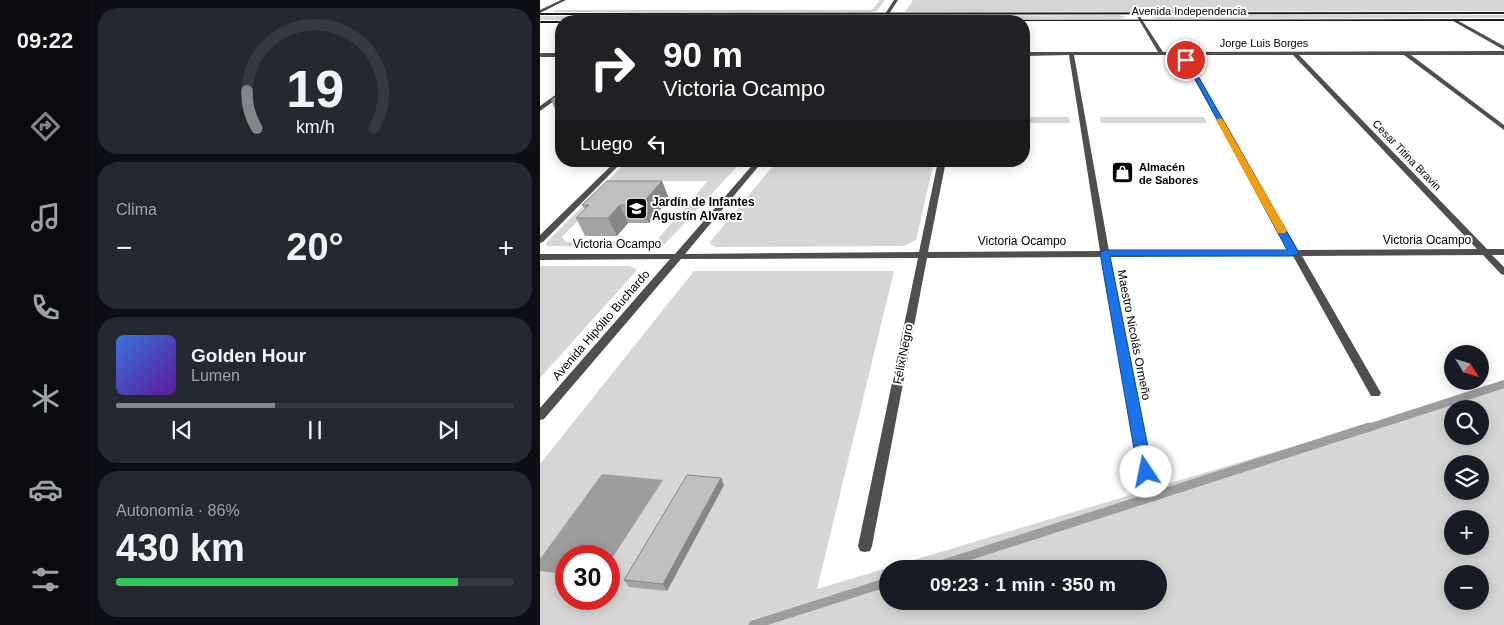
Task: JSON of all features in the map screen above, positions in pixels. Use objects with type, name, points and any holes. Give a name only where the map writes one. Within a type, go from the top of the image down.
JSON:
[{"type":"main road","name":"Avenida Independencia","points":[[540,13],[1504,13]]},
{"type":"main road","name":"Avenida Independencia","points":[[1030,20],[1504,20]]},
{"type":"main road","points":[[540,22],[555,22]]},
{"type":"street","points":[[540,13],[564,0]]},
{"type":"street","points":[[887,14],[896,0]]},
{"type":"street","points":[[1137,13],[1162,54]]},
{"type":"street","points":[[1455,20],[1504,48]]},
{"type":"street","name":"Jorge Luis Borges","points":[[1030,54],[1504,53]]},
{"type":"street","name":"Maestro Nicolás Ormeño","points":[[1072,54],[1105,253],[1146,472]]},
{"type":"street","points":[[1180,54],[1186,60],[1375,393]]},
{"type":"street","name":"Cesar Titina Bravin","points":[[1294,54],[1504,272]]},
{"type":"street","points":[[1405,54],[1504,128]]},
{"type":"street","points":[[540,55],[555,55]]},
{"type":"street","points":[[540,109],[555,98]]},
{"type":"street","points":[[540,240],[614,167]]},
{"type":"street","name":"Avenida Hipólito Buchardo","points":[[540,416],[755,167]]},
{"type":"street","name":"Félix Negro","points":[[865,546],[941,167]]},
{"type":"street","name":"Victoria Ocampo","points":[[540,256],[1504,252]]},
{"type":"shaded area","points":[[880,0],[885,0],[877,11],[872,12],[552,12],[555,10],[872,10]]},
{"type":"shaded area","points":[[913,0],[1504,0],[1504,11],[905,12]]},
{"type":"shaded area","points":[[1030,15],[1119,15],[1126,17],[1120,19],[1030,19]]},
{"type":"shaded area","points":[[1155,15],[1504,15],[1504,18],[1157,19],[1149,17]]},
{"type":"shaded area","points":[[540,16],[555,16],[555,20],[540,20]]},
{"type":"shaded area","points":[[1030,117],[1069,117],[1070,123],[1030,123]]},
{"type":"shaded area","points":[[1100,117],[1204,117],[1207,123],[1101,123]]},
{"type":"shaded area","points":[[621,167],[736,167],[665,244],[651,247],[546,246],[547,242]],"holes":[[[617,181],[707,182],[656,241],[566,242],[562,237]]]},
{"type":"shaded area","points":[[772,167],[933,167],[916,240],[904,246],[716,247],[710,244]]},
{"type":"shaded area","points":[[540,266],[630,266],[637,270],[540,378]]},
{"type":"shaded area","points":[[694,271],[894,271],[817,589],[879,570],[879,610],[1167,610],[1167,560],[914,560],[1444,401],[1444,445],[1489,445],[1489,400],[1447,400],[1481,390],[1489,390],[1489,387],[1504,383],[1504,625],[540,625],[540,464]]},
{"type":"shaded area","points":[[602,474],[663,480],[620,546],[555,545],[555,573],[540,571],[540,559]]},
{"type":"building","points":[[607,181],[662,181],[641,205],[620,205],[608,218],[576,218],[589,205],[582,205]]},
{"type":"building","points":[[687,475],[721,478],[663,584],[624,580]]},
{"type":"waterway","points":[[1365,429],[1504,384]]},
{"type":"waterway","points":[[956,560],[1369,427]]},
{"type":"waterway","points":[[753,625],[879,585]]},
{"type":"slow traffic","points":[[1220,120],[1282,231]]},
{"type":"place","name":"Almacén de Sabores","points":[[1123,173]]},
{"type":"place","name":"Jardín de Infantes Agustín Alvarez","points":[[636,209]]},
{"type":"route","points":[[1146,472],[1105,253],[1294,253],[1186,60]]}]
